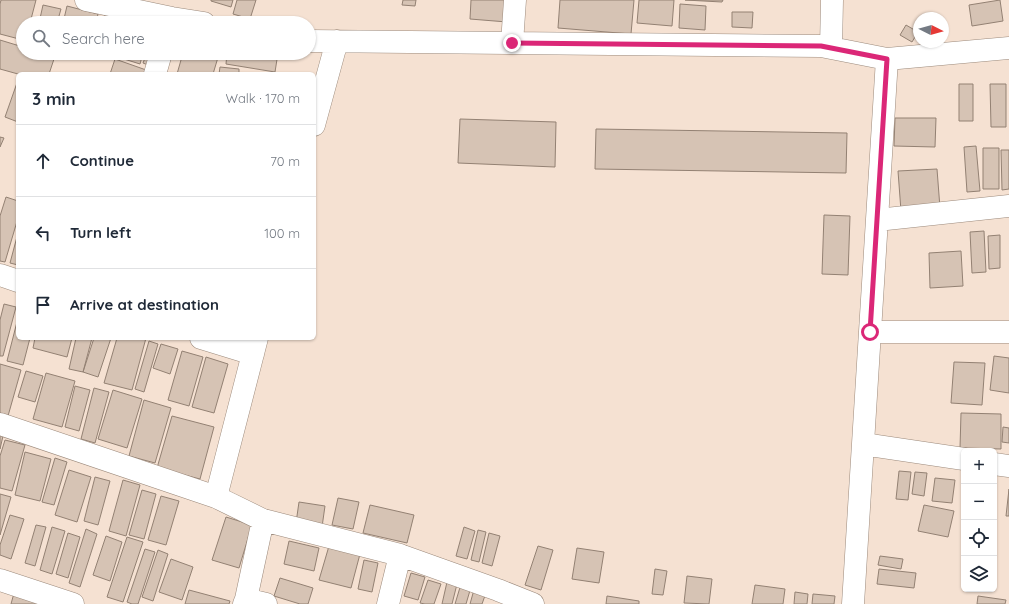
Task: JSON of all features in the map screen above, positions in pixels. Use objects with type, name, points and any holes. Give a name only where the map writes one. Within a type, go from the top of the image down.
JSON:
[{"type":"street","points":[[86,0],[173,14]]},
{"type":"street","points":[[512,43],[515,0]]},
{"type":"street","points":[[831,48],[832,0]]},
{"type":"street","points":[[316,40],[821,46],[887,59],[1009,48]]},
{"type":"street","points":[[316,117],[336,41]]},
{"type":"street","points":[[853,604],[887,59]]},
{"type":"street","points":[[156,72],[159,60]]},
{"type":"street","points":[[877,220],[1009,206]]},
{"type":"street","points":[[0,276],[16,280]]},
{"type":"street","points":[[870,332],[1009,332]]},
{"type":"street","points":[[214,340],[255,346],[216,497]]},
{"type":"street","points":[[0,424],[216,497],[263,520],[400,555],[533,604]]},
{"type":"street","points":[[863,444],[961,460]]},
{"type":"street","points":[[997,464],[1009,466]]},
{"type":"street","points":[[252,602],[263,520]]},
{"type":"street","points":[[388,604],[400,555]]},
{"type":"street","points":[[0,580],[73,604]]},
{"type":"building","points":[[1,0],[36,0],[32,16],[16,16],[16,38],[0,34]]},
{"type":"building","points":[[211,0],[233,0],[231,7]]},
{"type":"building","points":[[237,0],[256,0],[251,16],[240,16],[233,14]]},
{"type":"building","points":[[403,0],[416,0],[415,6],[402,5]]},
{"type":"building","points":[[471,0],[508,0],[507,22],[470,19]]},
{"type":"building","points":[[560,0],[634,0],[631,34],[558,28]]},
{"type":"building","points":[[639,0],[674,0],[672,26],[637,23]]},
{"type":"building","points":[[685,0],[723,0],[722,2]]},
{"type":"building","points":[[1000,0],[1003,21],[972,26],[969,5]]},
{"type":"building","points":[[680,4],[706,6],[705,30],[679,28]]},
{"type":"building","points":[[43,5],[61,9],[59,16],[41,16]]},
{"type":"building","points":[[67,6],[98,14],[98,16],[65,16]]},
{"type":"building","points":[[732,12],[753,12],[752,28],[732,27]]},
{"type":"building","points":[[906,25],[913,29],[912,42],[900,35]]},
{"type":"building","points":[[0,40],[16,45],[16,60],[54,60],[50,72],[16,72],[16,73],[0,69]]},
{"type":"building","points":[[115,60],[149,71],[149,72],[111,72]]},
{"type":"building","points":[[127,60],[141,60],[140,64]]},
{"type":"building","points":[[144,60],[156,60],[153,67],[143,63]]},
{"type":"building","points":[[181,60],[217,60],[214,72],[178,72]]},
{"type":"building","points":[[226,60],[277,60],[275,72],[226,64]]},
{"type":"building","points":[[220,67],[239,69],[239,72],[219,72]]},
{"type":"building","points":[[959,84],[973,84],[973,121],[959,121]]},
{"type":"building","points":[[990,84],[1006,84],[1006,127],[991,127]]},
{"type":"building","points":[[16,86],[16,121],[5,117]]},
{"type":"building","points":[[895,118],[936,118],[935,147],[894,146]]},
{"type":"building","points":[[460,119],[556,122],[555,167],[458,163]]},
{"type":"building","points":[[596,129],[847,133],[846,173],[595,169]]},
{"type":"building","points":[[0,137],[4,138],[0,147]]},
{"type":"building","points":[[976,146],[980,191],[967,192],[964,147]]},
{"type":"building","points":[[983,148],[999,148],[999,189],[983,189]]},
{"type":"building","points":[[1001,150],[1009,150],[1009,189],[1002,190]]},
{"type":"building","points":[[937,169],[940,208],[901,211],[898,171]]},
{"type":"building","points":[[6,197],[16,200],[16,225],[5,262],[0,261],[0,216]]},
{"type":"building","points":[[824,215],[850,216],[848,275],[822,274]]},
{"type":"building","points":[[984,231],[986,272],[972,273],[970,232]]},
{"type":"building","points":[[1000,235],[1000,268],[989,269],[988,236]]},
{"type":"building","points":[[16,240],[16,264],[10,263]]},
{"type":"building","points":[[961,251],[963,286],[930,288],[929,253]]},
{"type":"building","points":[[4,304],[16,307],[3,356],[0,356],[0,320]]},
{"type":"building","points":[[16,326],[16,340],[29,340],[23,365],[7,361]]},
{"type":"building","points":[[35,340],[71,340],[67,357],[33,348]]},
{"type":"building","points":[[76,340],[91,340],[83,372],[69,369]]},
{"type":"building","points":[[93,340],[110,340],[98,377],[83,372]]},
{"type":"building","points":[[116,340],[145,340],[132,390],[104,383]]},
{"type":"building","points":[[149,341],[158,344],[144,392],[135,389]]},
{"type":"building","points":[[161,344],[178,349],[170,374],[153,368]]},
{"type":"building","points":[[182,351],[203,357],[189,406],[168,400]]},
{"type":"building","points":[[994,356],[1009,358],[1009,393],[990,390]]},
{"type":"building","points":[[206,357],[228,364],[214,413],[192,407]]},
{"type":"building","points":[[954,362],[985,363],[982,405],[951,403]]},
{"type":"building","points":[[0,364],[21,370],[8,416],[0,413]]},
{"type":"building","points":[[26,371],[43,376],[35,402],[18,397]]},
{"type":"building","points":[[46,373],[75,381],[62,427],[33,419]]},
{"type":"building","points":[[75,386],[90,390],[79,431],[65,427]]},
{"type":"building","points":[[94,388],[109,392],[95,443],[81,439]]},
{"type":"building","points":[[113,390],[142,399],[127,448],[98,439]]},
{"type":"building","points":[[144,400],[171,408],[155,463],[129,456]]},
{"type":"building","points":[[961,413],[1001,414],[1001,449],[960,448]]},
{"type":"building","points":[[172,416],[214,427],[200,479],[157,468]]},
{"type":"building","points":[[1003,427],[1009,428],[1009,443],[1002,442]]},
{"type":"building","points":[[0,435],[3,436],[0,449]]},
{"type":"building","points":[[5,440],[25,445],[12,491],[0,488],[0,456]]},
{"type":"building","points":[[25,452],[51,459],[40,501],[15,495]]},
{"type":"building","points":[[55,458],[67,462],[54,505],[42,502]]},
{"type":"building","points":[[69,470],[91,477],[77,522],[55,515]]},
{"type":"building","points":[[899,471],[911,472],[908,500],[896,499]]},
{"type":"building","points":[[915,472],[927,473],[924,496],[912,494]]},
{"type":"building","points":[[95,477],[110,481],[98,525],[84,521]]},
{"type":"building","points":[[935,478],[955,480],[952,503],[932,501]]},
{"type":"building","points":[[123,480],[140,485],[126,536],[109,531]]},
{"type":"building","points":[[1009,489],[1009,516],[1006,516]]},
{"type":"building","points":[[142,490],[156,494],[144,539],[129,535]]},
{"type":"building","points":[[0,494],[11,497],[0,535]]},
{"type":"building","points":[[161,496],[179,501],[166,545],[148,540]]},
{"type":"building","points":[[338,498],[359,502],[353,529],[332,525]]},
{"type":"building","points":[[299,502],[325,506],[322,527],[296,523]]},
{"type":"building","points":[[370,505],[414,515],[407,543],[363,533]]},
{"type":"building","points":[[924,505],[954,511],[948,537],[918,531]]},
{"type":"building","points":[[10,515],[24,519],[11,559],[0,555],[0,545]]},
{"type":"building","points":[[226,517],[252,525],[239,568],[212,560]]},
{"type":"building","points":[[36,525],[46,527],[35,566],[25,563]]},
{"type":"building","points":[[52,527],[65,531],[52,574],[40,570]]},
{"type":"building","points":[[464,527],[475,531],[467,559],[456,556]]},
{"type":"building","points":[[86,529],[97,534],[80,587],[69,583]]},
{"type":"building","points":[[478,530],[486,532],[479,562],[471,560]]},
{"type":"building","points":[[68,533],[80,537],[68,578],[56,574]]},
{"type":"building","points":[[489,533],[500,536],[492,566],[482,563]]},
{"type":"building","points":[[106,536],[122,542],[110,581],[93,575]]},
{"type":"building","points":[[127,537],[143,542],[123,602],[107,597]]},
{"type":"building","points":[[289,541],[319,548],[314,571],[284,564]]},
{"type":"building","points":[[329,546],[360,554],[351,588],[319,580]]},
{"type":"building","points":[[538,546],[553,550],[541,590],[525,585]]},
{"type":"building","points":[[577,548],[604,552],[599,583],[572,579]]},
{"type":"building","points":[[145,549],[155,552],[138,604],[132,604],[127,602]]},
{"type":"building","points":[[158,550],[168,554],[153,601],[142,597]]},
{"type":"building","points":[[880,556],[903,559],[901,569],[878,565]]},
{"type":"building","points":[[171,559],[193,567],[182,600],[159,592]]},
{"type":"building","points":[[364,560],[378,563],[372,592],[358,589]]},
{"type":"building","points":[[655,569],[667,571],[663,595],[652,594]]},
{"type":"building","points":[[879,569],[916,573],[914,588],[877,584]]},
{"type":"building","points":[[411,573],[425,577],[418,600],[404,596]]},
{"type":"building","points":[[687,576],[712,579],[709,604],[684,603]]},
{"type":"building","points":[[280,578],[313,588],[308,604],[300,604],[274,596]]},
{"type":"building","points":[[428,580],[441,584],[434,604],[420,603]]},
{"type":"building","points":[[447,582],[457,584],[452,604],[442,604]]},
{"type":"building","points":[[461,584],[471,587],[466,604],[455,604]]},
{"type":"building","points":[[755,585],[785,589],[783,604],[752,604]]},
{"type":"building","points":[[475,586],[487,590],[482,604],[470,604]]},
{"type":"building","points":[[189,590],[230,601],[229,604],[185,604]]},
{"type":"building","points":[[795,592],[808,594],[807,604],[794,604]]},
{"type":"building","points":[[14,593],[54,604],[11,604]]},
{"type":"building","points":[[813,594],[835,596],[834,604],[812,604]]},
{"type":"building","points":[[607,596],[639,601],[639,604],[606,604]]},
{"type":"building","points":[[978,596],[1006,600],[1005,604],[977,604]]},
{"type":"route","points":[[512,43],[821,46],[887,59],[870,332]]}]
